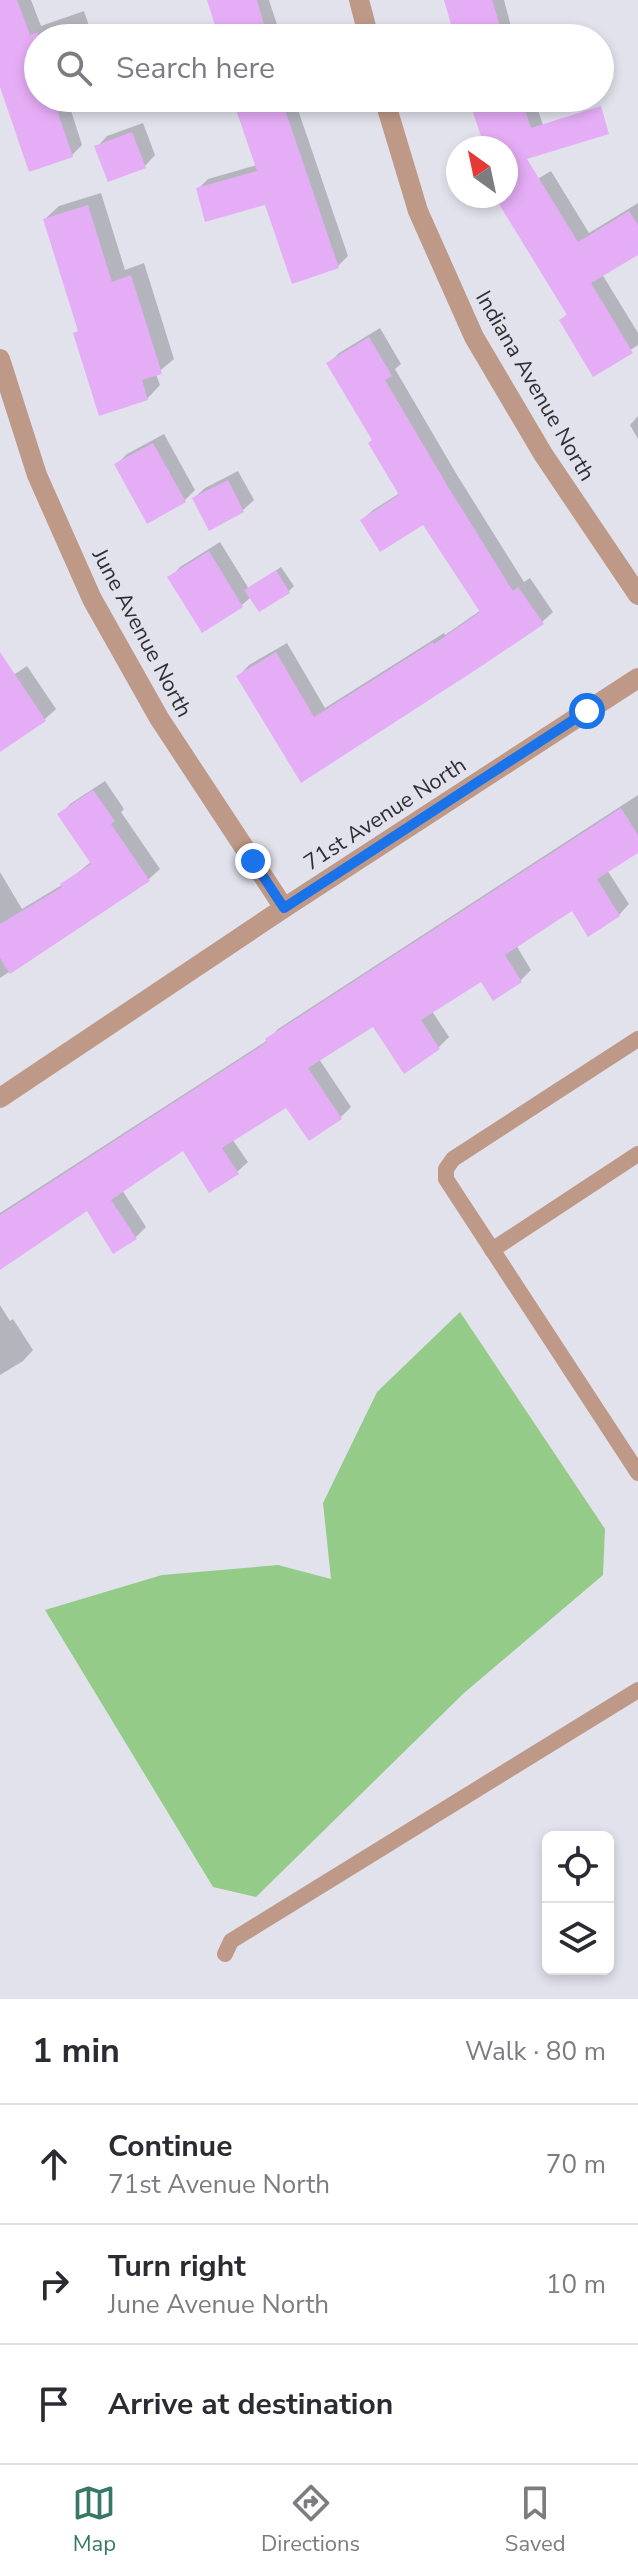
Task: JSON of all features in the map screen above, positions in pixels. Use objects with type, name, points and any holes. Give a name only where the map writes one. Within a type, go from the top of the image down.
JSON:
[{"type":"street","points":[[359,0],[365,24]]},
{"type":"street","name":"Indiana Avenue North","points":[[388,112],[418,211],[474,337],[543,454],[638,595]]},
{"type":"street","name":"June Avenue North","points":[[0,359],[37,475],[92,599],[159,718],[284,908]]},
{"type":"street","name":"71st Avenue North","points":[[0,1098],[284,908],[638,678]]},
{"type":"lane","points":[[638,1039],[453,1159],[446,1169],[446,1179],[638,1473]]},
{"type":"lane","points":[[492,1250],[638,1154]]},
{"type":"lane","points":[[225,1954],[231,1941],[638,1690]]},
{"type":"green space","points":[[460,1312],[605,1529],[603,1575],[464,1693],[256,1897],[213,1887],[45,1610],[162,1575],[278,1565],[331,1579],[323,1503],[377,1392]]},
{"type":"building","points":[[0,0],[17,0],[26,24],[24,112],[58,112],[73,157],[29,172],[0,87]]},
{"type":"building","points":[[207,0],[257,0],[264,24],[215,24]]},
{"type":"building","points":[[444,0],[492,0],[499,24],[451,24]]},
{"type":"building","points":[[237,112],[286,112],[339,268],[292,284],[265,205],[205,222],[196,188],[257,171]]},
{"type":"building","points":[[473,112],[526,112],[531,128],[582,112],[603,112],[609,134],[527,159],[578,242],[629,211],[638,225],[638,255],[591,283],[633,353],[593,377],[559,320],[567,315],[501,208],[518,208],[518,136],[481,136]]},
{"type":"building","points":[[132,132],[146,168],[108,182],[94,146]]},
{"type":"building","points":[[88,205],[112,282],[131,275],[162,374],[142,380],[148,400],[99,416],[73,333],[78,331],[43,219]]},
{"type":"building","points":[[369,337],[392,376],[385,380],[447,485],[513,591],[518,587],[544,624],[301,783],[236,676],[276,652],[314,717],[434,644],[480,612],[423,525],[380,552],[360,520],[399,495],[368,443],[372,440],[326,363]]},
{"type":"building","points":[[153,443],[186,502],[147,524],[114,464]]},
{"type":"building","points":[[228,480],[244,512],[209,531],[192,498]]},
{"type":"building","points":[[209,551],[243,607],[202,633],[167,577]]},
{"type":"building","points":[[276,570],[290,593],[259,612],[244,590]]},
{"type":"building","points":[[0,652],[46,721],[0,752]]},
{"type":"building","points":[[93,790],[115,821],[111,824],[150,881],[10,974],[0,958],[0,924],[62,887],[60,884],[91,864],[57,814]]},
{"type":"building","points":[[621,808],[638,835],[638,853],[597,879],[620,916],[588,937],[572,911],[505,955],[522,982],[493,1001],[481,982],[421,1020],[440,1049],[404,1074],[373,1027],[308,1068],[342,1119],[309,1141],[286,1108],[222,1148],[239,1174],[209,1193],[183,1151],[111,1200],[137,1239],[113,1254],[87,1211],[0,1270],[0,1215]]},
{"type":"route","points":[[253,861],[284,908],[587,711]]}]
